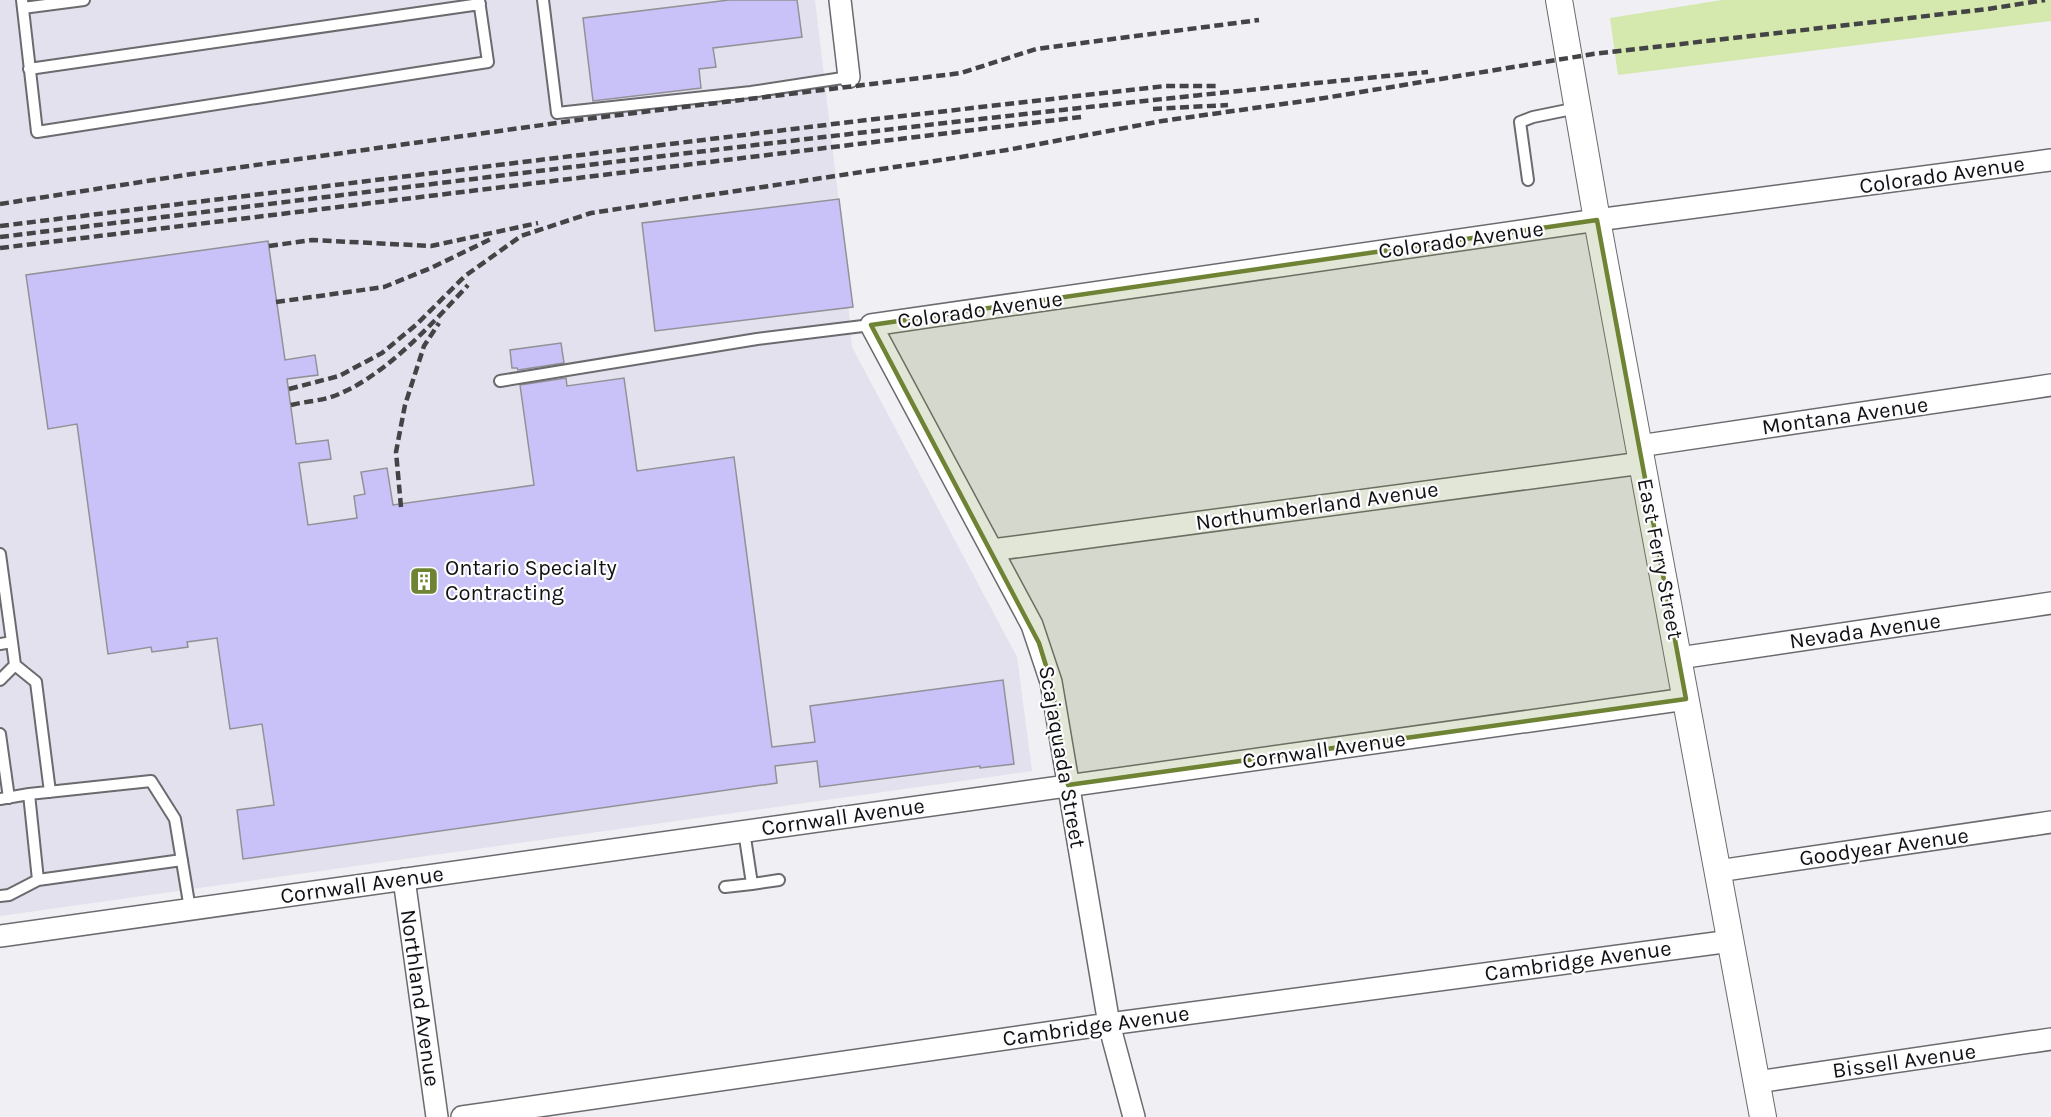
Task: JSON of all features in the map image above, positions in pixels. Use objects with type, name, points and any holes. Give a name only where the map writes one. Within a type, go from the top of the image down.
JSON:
[{"type":"street","points":[[840,0],[849,77]]},
{"type":"street","name":"East Ferry Street","points":[[1559,0],[1597,220],[1763,1117]]},
{"type":"street","name":"Colorado Avenue","points":[[871,325],[1597,220],[2051,160]]},
{"type":"street","name":"Scajaquada Street","points":[[871,325],[992,550],[1039,643],[1052,682],[1108,1024],[1134,1117]]},
{"type":"street","name":"Montana Avenue","points":[[1640,454],[2051,385]]},
{"type":"street","name":"Northumberland Avenue","points":[[992,550],[1640,454]]},
{"type":"street","name":"Nevada Avenue","points":[[1678,658],[2051,603]]},
{"type":"street","name":"Cornwall Avenue","points":[[0,936],[1686,699]]},
{"type":"street","name":"Goodyear Avenue","points":[[1718,871],[2051,822]]},
{"type":"street","name":"Northland Avenue","points":[[404,879],[437,1117]]},
{"type":"street","name":"Cambridge Avenue","points":[[462,1117],[1108,1024],[1731,940]]},
{"type":"street","name":"Bissell Avenue","points":[[1757,1082],[2051,1039]]},
{"type":"lane","points":[[29,69],[479,2],[488,62],[37,132],[29,69],[22,4],[84,0]]},
{"type":"lane","points":[[543,0],[557,113],[752,93],[849,77]]},
{"type":"lane","points":[[1528,180],[1520,122],[1577,108]]},
{"type":"lane","points":[[500,381],[757,339],[871,325]]},
{"type":"lane","points":[[0,554],[15,665],[36,682],[50,792]]},
{"type":"lane","points":[[0,644],[12,642]]},
{"type":"lane","points":[[0,680],[15,665]]},
{"type":"lane","points":[[0,734],[4,799],[151,781],[175,819],[189,909]]},
{"type":"lane","points":[[29,795],[38,880]]},
{"type":"lane","points":[[744,831],[752,884]]},
{"type":"lane","points":[[0,896],[9,895],[38,880],[182,860]]},
{"type":"lane","points":[[725,887],[778,880]]},
{"type":"highlighted area","points":[[1597,220],[1686,699],[1068,785],[1051,682],[1039,643],[871,325]]},
{"type":"shaded area","points":[[0,0],[815,0],[838,195],[852,347],[1017,657],[1032,771],[0,916]]},
{"type":"green space","points":[[1722,0],[2051,0],[2051,21],[1618,75],[1610,18]]},
{"type":"building","points":[[729,0],[797,0],[802,37],[713,48],[716,67],[699,69],[701,88],[593,101],[583,18]]},
{"type":"building","points":[[839,199],[853,307],[655,331],[642,223]]},
{"type":"building","name":"Ontario Specialty Contracting","points":[[268,241],[285,360],[315,355],[318,375],[287,379],[296,444],[328,440],[331,459],[299,463],[308,525],[357,518],[354,496],[365,494],[361,472],[387,468],[393,505],[534,485],[520,385],[566,378],[567,386],[624,378],[637,471],[734,457],[772,747],[815,742],[810,706],[1003,680],[1014,764],[980,768],[980,766],[820,787],[817,761],[775,766],[777,783],[243,859],[237,810],[274,805],[262,724],[230,729],[217,638],[187,642],[188,647],[152,652],[151,647],[108,654],[77,424],[48,429],[26,275]]},
{"type":"building","points":[[561,343],[564,363],[518,370],[512,368],[510,350]]},
{"type":"railway","points":[[289,389],[339,376],[382,353],[417,324],[465,276],[521,236],[591,213],[1007,150],[1162,121],[1312,100],[1593,54],[1988,9],[2045,0]]},
{"type":"railway","points":[[0,204],[192,174],[578,120],[961,73],[1036,49],[1259,20]]},
{"type":"railway","points":[[0,237],[892,129],[1428,72]]},
{"type":"railway","points":[[0,226],[850,122],[1165,86],[1219,86]]},
{"type":"railway","points":[[1153,109],[1228,105]]},
{"type":"railway","points":[[0,248],[1081,117]]},
{"type":"railway","points":[[269,246],[312,240],[431,246],[538,223]]},
{"type":"railway","points":[[276,302],[384,287],[431,268],[493,238]]},
{"type":"railway","points":[[291,405],[328,398],[367,379],[422,334],[468,285]]},
{"type":"railway","points":[[401,507],[396,452],[405,405],[424,346],[439,323]]},
{"type":"place","name":"Ontario Specialty Contracting","points":[[424,581]]}]
